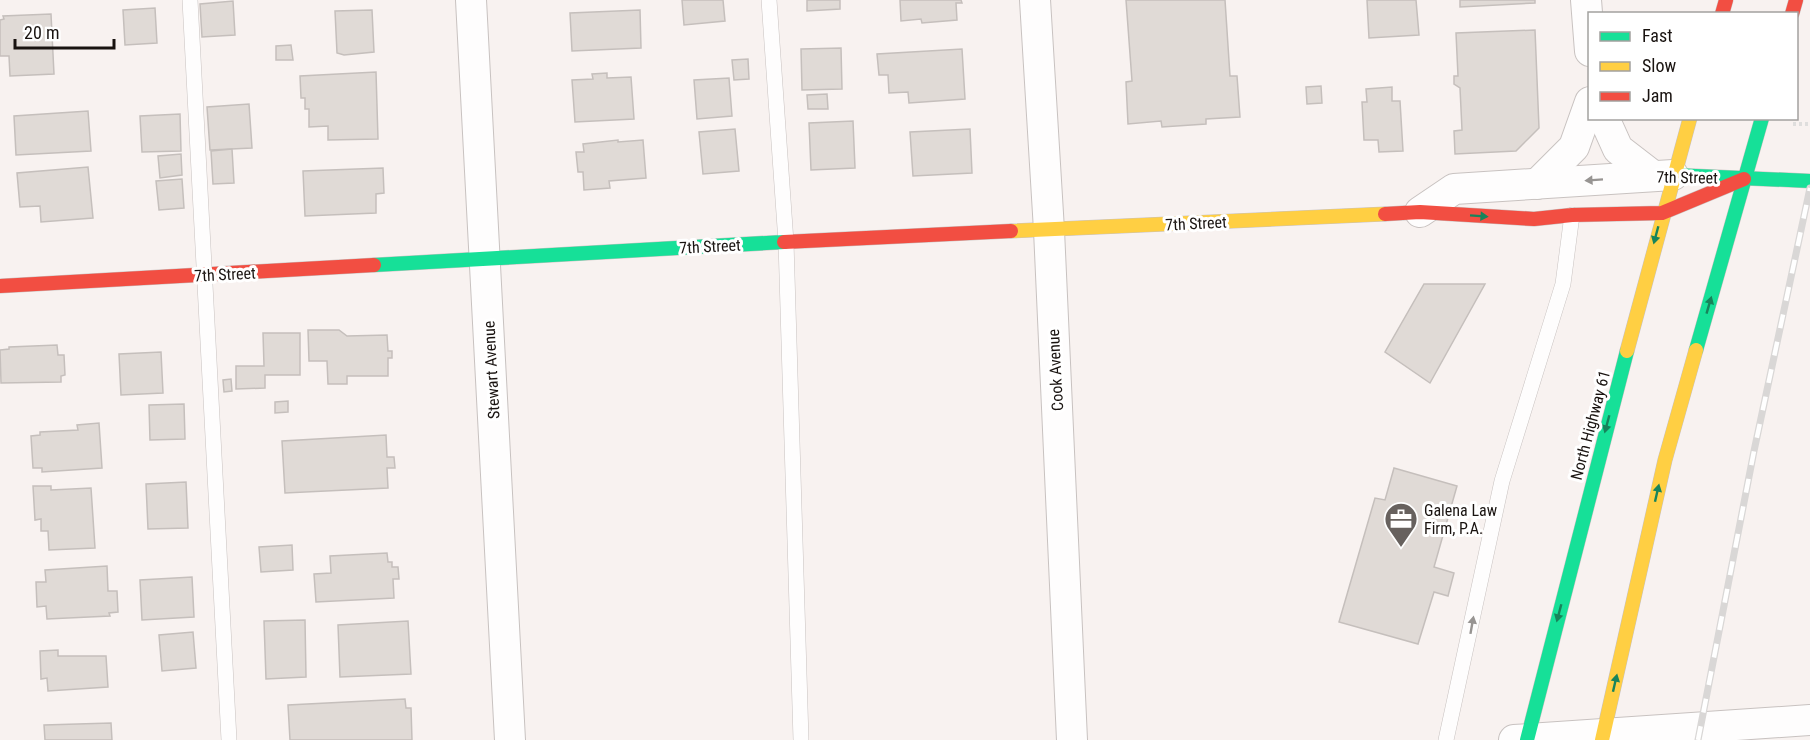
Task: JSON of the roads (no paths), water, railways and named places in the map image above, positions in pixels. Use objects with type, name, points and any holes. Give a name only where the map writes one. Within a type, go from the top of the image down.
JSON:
[{"type":"street","name":"Stewart Avenue","points":[[471,0],[510,740]]},
{"type":"street","name":"Cook Avenue","points":[[1035,0],[1049,230],[1072,740]]},
{"type":"street","points":[[1586,0],[1588,26]]},
{"type":"street","points":[[1537,184],[1574,147],[1588,108]]},
{"type":"street","points":[[1605,120],[1618,149],[1663,176]]},
{"type":"street","name":"North Highway 61","points":[[1523,739],[1662,213],[1663,176],[1689,120]]},
{"type":"street","points":[[1603,736],[1665,459],[1761,120]]},
{"type":"street","name":"7th Street","points":[[1420,212],[1454,189],[1663,176],[1810,181]]},
{"type":"street","name":"7th Street","points":[[0,286],[786,242],[1420,212],[1534,219],[1572,215],[1662,213],[1744,179]]},
{"type":"street","points":[[1523,739],[1798,727]]},
{"type":"lane","points":[[190,0],[229,740]]},
{"type":"lane","points":[[769,0],[786,242],[801,740]]},
{"type":"lane","points":[[1446,740],[1502,481],[1563,284],[1572,215]]},
{"type":"railway","points":[[1698,740],[1754,451],[1810,188]]},
{"type":"place","name":"Galena Law Firm, P.A.","points":[[1401,548]]}]
